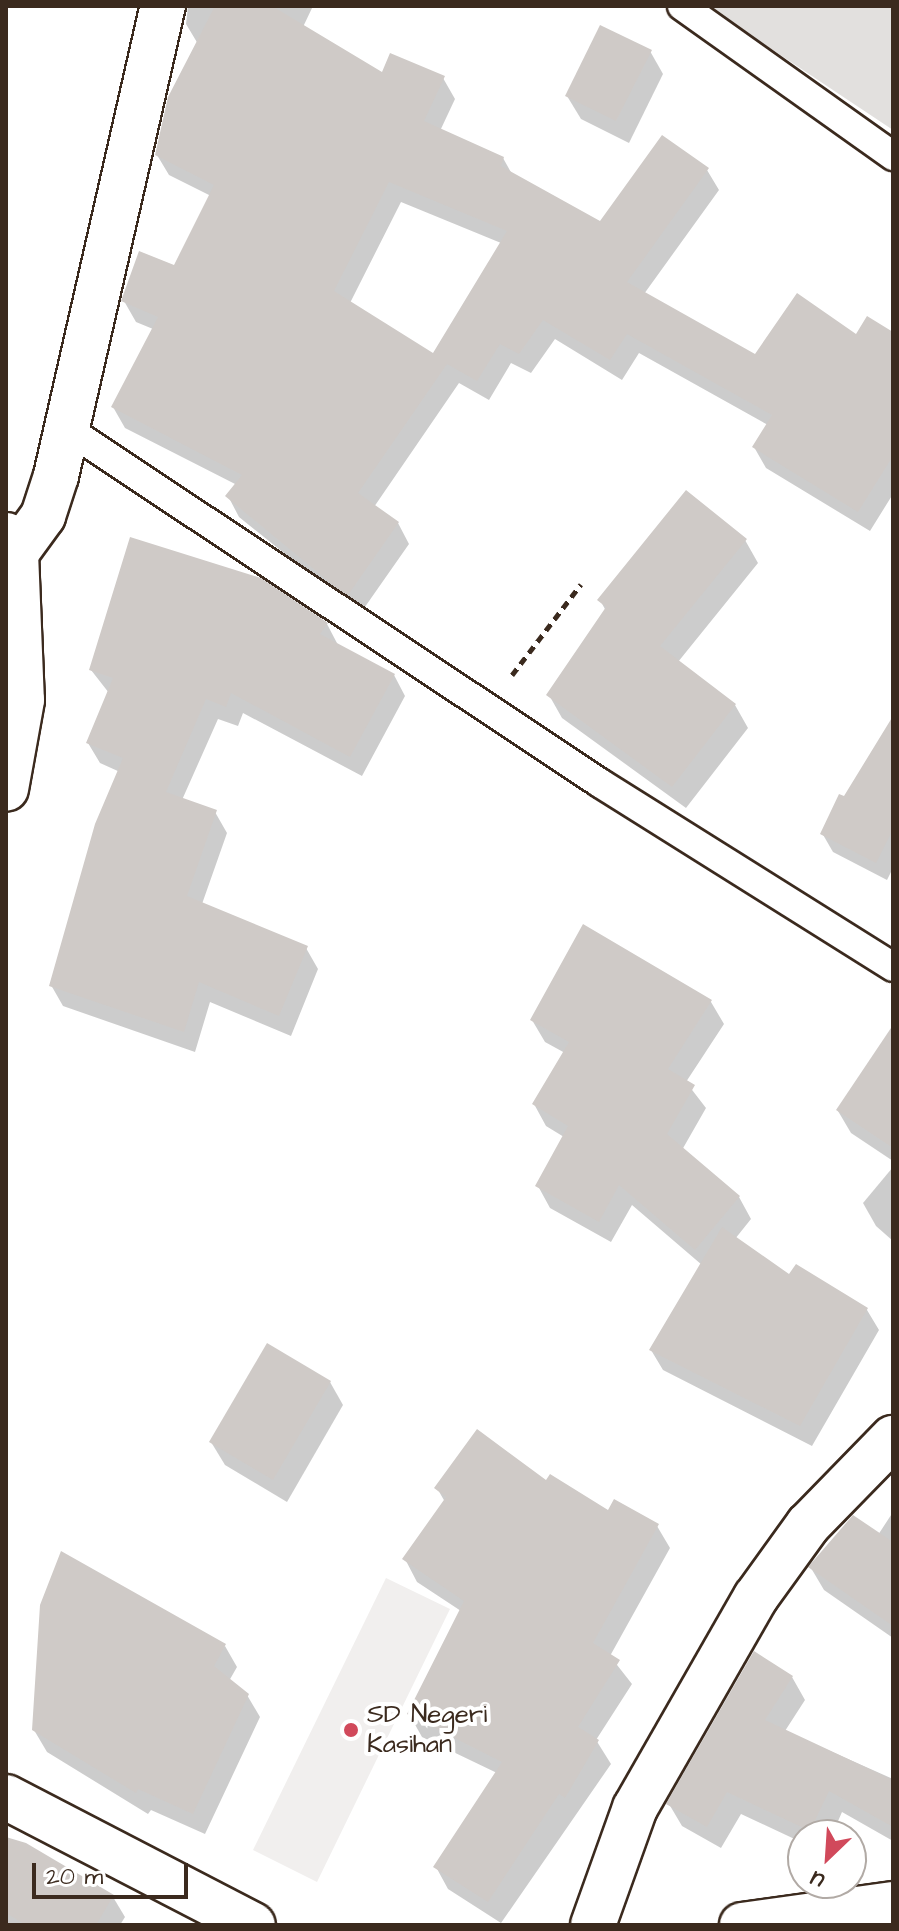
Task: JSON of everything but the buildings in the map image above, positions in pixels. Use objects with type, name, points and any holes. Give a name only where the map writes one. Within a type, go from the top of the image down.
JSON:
[{"type":"street","points":[[6,789],[22,700],[11,544],[43,516],[67,429],[163,6]]},
{"type":"street","points":[[593,1925],[635,1808],[756,1597],[808,1525],[893,1438]]},
{"type":"street","points":[[6,1797],[248,1924]]},
{"type":"street","points":[[742,1925],[893,1904]]},
{"type":"lane","points":[[682,6],[893,156]]},
{"type":"lane","points":[[67,429],[488,707],[893,967]]},
{"type":"path","points":[[488,707],[581,584]]},
{"type":"shaded area","points":[[707,6],[893,6],[893,130]]},
{"type":"shaded area","name":"SD Negeri Kasihan","points":[[386,1578],[450,1609],[317,1882],[253,1850]]},
{"type":"place","name":"SD Negeri Kasihan","points":[[351,1730]]}]
